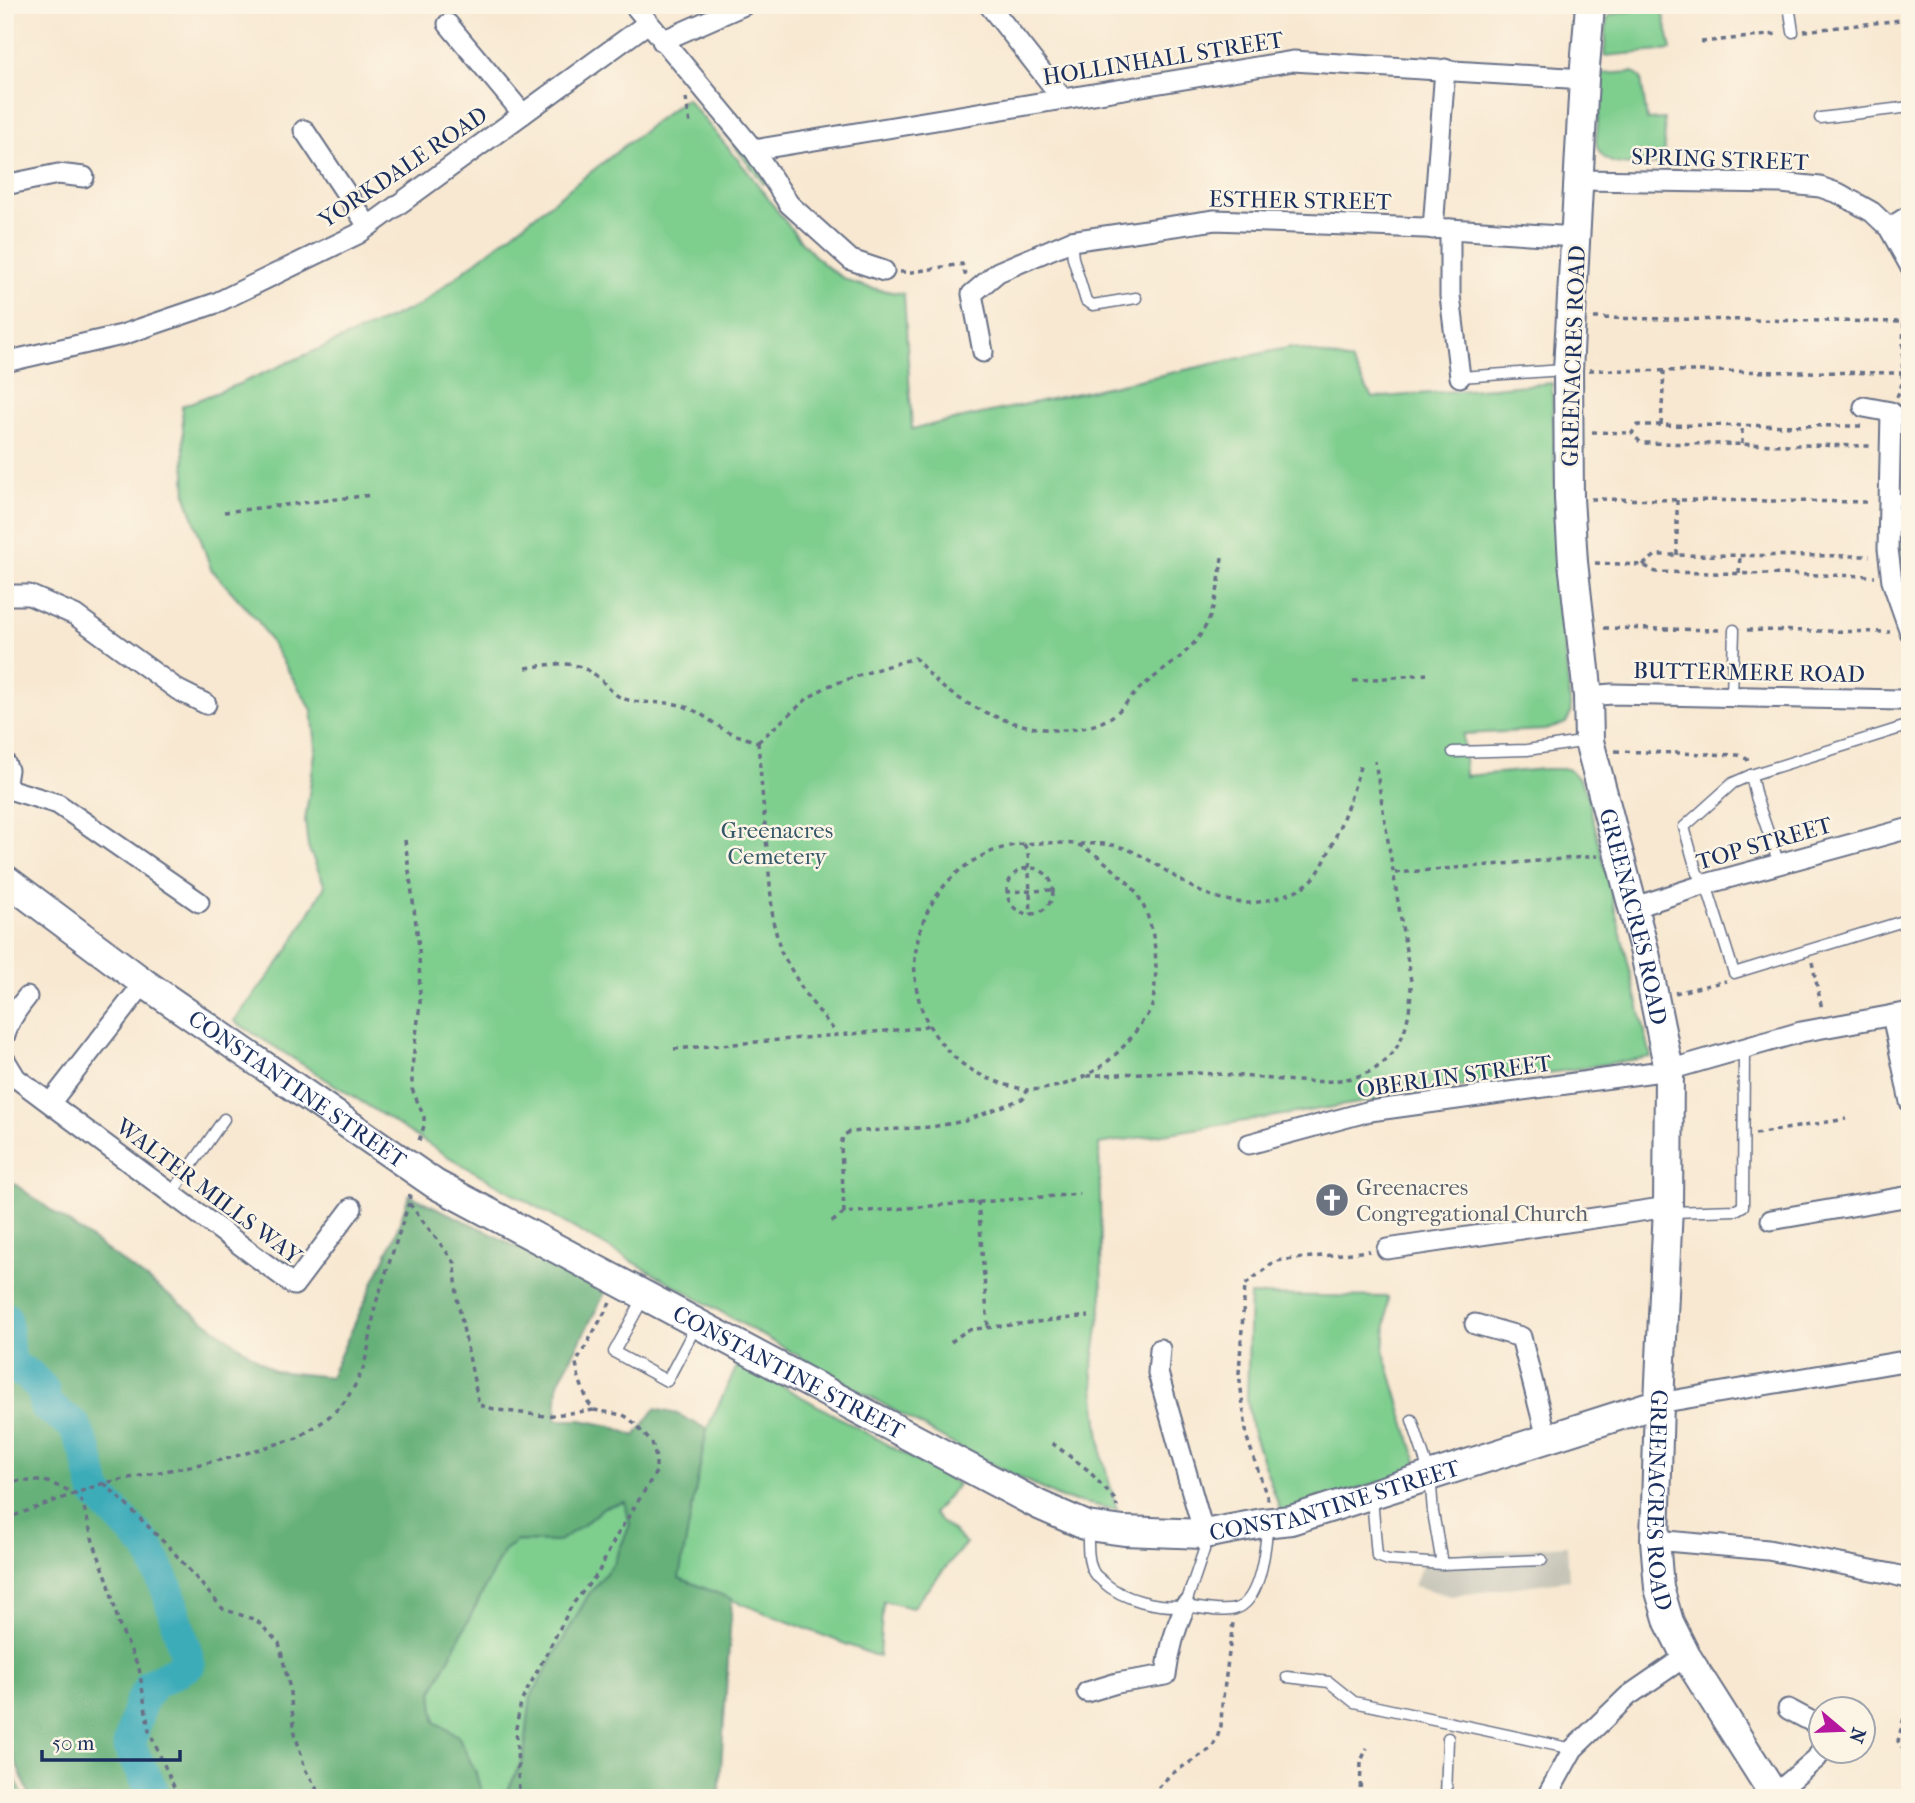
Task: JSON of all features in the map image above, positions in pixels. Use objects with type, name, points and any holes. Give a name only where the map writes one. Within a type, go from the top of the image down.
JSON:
[{"type":"street","points":[[634,5],[754,150],[789,204],[851,260],[884,271]]},
{"type":"street","points":[[989,5],[1063,99]]},
{"type":"street","name":"GREENACRES ROAD","points":[[1590,5],[1568,370],[1569,498],[1573,562],[1588,696],[1590,747],[1655,998],[1669,1070],[1668,1209],[1655,1540],[1659,1588],[1669,1622],[1685,1656],[1775,1796]]},
{"type":"street","points":[[662,41],[739,6]]},
{"type":"street","name":"YORKDALE ROAD","points":[[5,362],[122,335],[216,303],[358,233],[648,23]]},
{"type":"street","points":[[448,24],[523,114]]},
{"type":"street","name":"HOLLINHALL STREET","points":[[754,150],[1293,61],[1584,79]]},
{"type":"street","points":[[1445,69],[1442,229],[1460,377]]},
{"type":"street","points":[[304,130],[368,226]]},
{"type":"street","points":[[5,185],[58,174],[84,177]]},
{"type":"street","name":"SPRING STREET","points":[[1578,180],[1781,183],[1820,187],[1840,194],[1871,212],[1889,228],[1908,263]]},
{"type":"street","points":[[1889,228],[1910,215]]},
{"type":"street","name":"ESTHER STREET","points":[[972,294],[998,272],[1071,241],[1215,220],[1576,237]]},
{"type":"street","points":[[972,294],[983,352]]},
{"type":"street","points":[[1864,407],[1891,419],[1890,500],[1896,574],[1910,632]]},
{"type":"street","points":[[5,596],[29,595],[75,615],[178,690],[206,704]]},
{"type":"street","name":"BUTTERMERE ROAD","points":[[1588,696],[1612,694],[1910,699]]},
{"type":"street","points":[[5,763],[8,770],[5,788],[58,804],[199,902]]},
{"type":"street","name":"TOP STREET","points":[[1632,908],[1706,884],[1910,828]]},
{"type":"street","name":"CONSTANTINE STREET","points":[[5,879],[144,982],[435,1184],[1039,1505],[1087,1526],[1124,1531],[1204,1534],[1271,1526],[1659,1403]]},
{"type":"street","points":[[51,1102],[144,982]]},
{"type":"street","points":[[5,1035],[16,1003]]},
{"type":"street","points":[[1901,1014],[1910,1102]]},
{"type":"street","name":"OBERLIN STREET","points":[[1249,1144],[1370,1111],[1669,1070],[1801,1032],[1901,1014]]},
{"type":"street","name":"WALTER MILLS WAY","points":[[5,1060],[16,1078],[294,1285],[352,1208]]},
{"type":"street","points":[[1771,1220],[1910,1196]]},
{"type":"street","points":[[1387,1249],[1668,1209]]},
{"type":"street","points":[[1475,1324],[1521,1337],[1547,1438]]},
{"type":"street","points":[[1160,1349],[1158,1373],[1204,1534]]},
{"type":"street","points":[[1659,1403],[1910,1360]]},
{"type":"street","points":[[1655,1540],[1768,1550],[1910,1579]]},
{"type":"street","points":[[1087,1692],[1166,1675],[1175,1629],[1185,1606]]},
{"type":"street","points":[[1546,1798],[1573,1749],[1628,1696],[1685,1656]]},
{"type":"street","points":[[1788,1709],[1806,1718]]},
{"type":"street","points":[[1775,1796],[1810,1764]]},
{"type":"lane","points":[[1789,5],[1793,32]]},
{"type":"lane","points":[[1820,118],[1910,107]]},
{"type":"lane","points":[[1071,241],[1073,258],[1086,302],[1093,305],[1136,298]]},
{"type":"lane","points":[[1460,377],[1568,370]]},
{"type":"lane","points":[[1890,500],[1910,499]]},
{"type":"lane","points":[[1732,696],[1734,630]]},
{"type":"lane","points":[[1910,725],[1732,783],[1684,827],[1697,873],[1706,884],[1734,973],[1910,919]]},
{"type":"lane","points":[[1453,752],[1590,747]]},
{"type":"lane","points":[[1751,775],[1779,864]]},
{"type":"lane","points":[[1668,1209],[1736,1210],[1743,1206],[1744,1049]]},
{"type":"lane","points":[[172,1193],[224,1119]]},
{"type":"lane","points":[[634,1290],[614,1352],[667,1381],[697,1324]]},
{"type":"lane","points":[[1412,1420],[1430,1475],[1441,1564]]},
{"type":"lane","points":[[1372,1494],[1377,1556],[1388,1560],[1441,1564],[1542,1560]]},
{"type":"lane","points":[[1087,1526],[1089,1557],[1094,1573],[1112,1590],[1167,1607],[1185,1606],[1229,1611],[1239,1609],[1252,1594],[1264,1563],[1271,1526]]},
{"type":"lane","points":[[1185,1606],[1204,1550],[1204,1534]]},
{"type":"lane","points":[[1287,1676],[1329,1682],[1354,1702],[1573,1749]]},
{"type":"lane","points":[[1446,1798],[1448,1738]]},
{"type":"path","points":[[1632,433],[1638,425],[1742,425],[1891,419],[1902,384],[1908,263]]},
{"type":"path","points":[[884,271],[912,272],[962,264],[972,294]]},
{"type":"path","points":[[1571,318],[1904,322]]},
{"type":"path","points":[[1568,370],[1902,373]]},
{"type":"path","points":[[1661,425],[1664,371]]},
{"type":"path","points":[[1742,425],[1742,444]]},
{"type":"path","points":[[1569,431],[1632,433],[1640,443],[1890,446]]},
{"type":"path","points":[[224,512],[372,495]]},
{"type":"path","points":[[1569,498],[1890,500]]},
{"type":"path","points":[[1676,555],[1677,500]]},
{"type":"path","points":[[1643,565],[1656,555],[1740,555],[1896,574]]},
{"type":"path","points":[[1739,573],[1740,555]]},
{"type":"path","points":[[758,742],[808,698],[828,686],[915,658],[943,687],[981,711],[1028,726],[1069,731],[1088,727],[1117,713],[1139,688],[1182,656],[1198,638],[1213,608],[1222,557]]},
{"type":"path","points":[[1573,562],[1643,565],[1656,572],[1896,574]]},
{"type":"path","points":[[526,668],[576,664],[597,676],[621,698],[682,705],[736,736],[758,742]]},
{"type":"path","points":[[1353,681],[1427,674]]},
{"type":"path","points":[[758,742],[773,921],[778,942],[792,974],[837,1034]]},
{"type":"path","points":[[1590,747],[1616,751],[1738,755],[1748,759],[1751,775]]},
{"type":"path","points":[[1087,1076],[1149,1072],[1214,1073],[1314,1083],[1338,1082],[1376,1069],[1388,1060],[1400,1044],[1406,1027],[1411,1003],[1411,981],[1375,761]]},
{"type":"path","points":[[1077,844],[1109,865],[1132,887],[1146,910],[1154,938],[1156,968],[1152,1006],[1131,1038],[1105,1064],[1087,1076],[1070,1084],[1027,1090],[996,1082],[951,1055],[928,1025],[918,994],[914,957],[924,919],[931,903],[955,874],[970,863],[999,849],[1024,844],[1077,844],[1112,845],[1145,858],[1205,894],[1247,903],[1286,895],[1310,883],[1322,868],[1354,790],[1361,762]]},
{"type":"path","points":[[5,1519],[104,1483],[226,1459],[297,1438],[324,1421],[342,1405],[353,1389],[363,1369],[375,1307],[409,1203],[413,1168],[421,1151],[417,1141],[424,1126],[424,1117],[412,1089],[420,1004],[419,947],[405,840]]},
{"type":"path","points":[[1024,844],[1028,853],[1031,914]]},
{"type":"path","points":[[1395,873],[1598,856]]},
{"type":"path","points":[[1029,868],[1043,872],[1052,883],[1053,890],[1049,904],[1038,913],[1031,914],[1017,911],[1008,900],[1006,892],[1015,873],[1029,868]]},
{"type":"path","points":[[1006,892],[1053,890]]},
{"type":"path","points":[[1809,950],[1825,1028]]},
{"type":"path","points":[[1655,998],[1731,979],[1734,973]]},
{"type":"path","points":[[674,1049],[920,1028],[928,1025]]},
{"type":"path","points":[[844,1213],[841,1146],[843,1136],[849,1132],[931,1127],[965,1121],[1024,1098],[1027,1090]]},
{"type":"path","points":[[1744,1136],[1846,1119]]},
{"type":"path","points":[[832,1222],[844,1213],[1080,1194]]},
{"type":"path","points":[[978,1201],[988,1327]]},
{"type":"path","points":[[409,1203],[455,1263],[457,1298],[479,1405],[545,1416],[594,1410],[622,1415],[630,1419],[652,1443],[656,1458],[656,1472],[616,1537],[598,1573],[572,1605],[521,1702],[516,1728],[519,1791],[523,1798]]},
{"type":"path","points":[[1271,1526],[1247,1438],[1239,1373],[1245,1285],[1275,1261],[1387,1249]]},
{"type":"path","points":[[594,1410],[579,1379],[576,1363],[634,1290]]},
{"type":"path","points":[[951,1342],[967,1330],[1089,1317]]},
{"type":"path","points":[[1052,1443],[1088,1471],[1116,1501],[1124,1531]]},
{"type":"path","points":[[5,1481],[45,1481],[75,1493],[83,1504],[119,1625],[139,1668],[149,1731],[179,1798]]},
{"type":"path","points":[[104,1483],[171,1549],[223,1609],[256,1620],[279,1643],[289,1685],[295,1733],[305,1769],[323,1798]]},
{"type":"path","points":[[1156,1798],[1160,1787],[1170,1775],[1212,1748],[1217,1738],[1221,1726],[1233,1618]]},
{"type":"path","points":[[1910,1712],[1905,1714],[1898,1741],[1910,1758]]},
{"type":"path","points":[[1360,1798],[1361,1761],[1367,1748]]},
{"type":"shaded area","points":[[1567,1545],[1569,1580],[1451,1596],[1414,1586],[1428,1548],[1452,1554]]},
{"type":"green space","points":[[1662,5],[1671,50],[1604,56],[1607,18],[1610,15]]},
{"type":"green space","points":[[1633,72],[1641,78],[1647,120],[1664,119],[1665,153],[1659,154],[1655,164],[1629,165],[1612,162],[1605,158],[1596,143],[1602,74]]},
{"type":"green space","points":[[695,86],[767,181],[764,184],[691,90]]},
{"type":"green space","name":"Greenacres Cemetery","points":[[686,98],[821,262],[851,282],[904,294],[912,429],[1291,347],[1351,361],[1372,398],[1552,383],[1559,594],[1571,713],[1566,723],[1546,730],[1463,734],[1465,776],[1568,769],[1579,779],[1586,790],[1651,1057],[1099,1144],[1102,1301],[1092,1369],[1102,1456],[1117,1510],[1061,1498],[969,1453],[447,1156],[234,1021],[285,955],[325,886],[308,847],[305,821],[316,747],[312,710],[258,621],[211,569],[186,496],[182,406],[420,305]]},
{"type":"green space","points":[[1902,493],[1910,493],[1910,574],[1902,574]]},
{"type":"green space","points":[[5,1177],[274,1371],[330,1377],[395,1236],[409,1195],[486,1231],[605,1293],[558,1383],[556,1420],[581,1420],[611,1426],[635,1436],[655,1409],[677,1414],[707,1429],[679,1578],[732,1599],[719,1798],[497,1798],[507,1793],[524,1756],[531,1697],[589,1594],[614,1563],[630,1525],[625,1502],[604,1507],[557,1542],[517,1541],[504,1550],[432,1692],[435,1722],[458,1736],[475,1771],[483,1798],[31,1798],[10,1749],[5,1748]]},
{"type":"green space","points":[[1250,1295],[1388,1297],[1384,1352],[1419,1469],[1282,1515],[1252,1430],[1247,1400]]},
{"type":"green space","points":[[739,1362],[958,1484],[933,1514],[966,1543],[912,1608],[883,1601],[879,1657],[678,1579],[707,1429]]},
{"type":"green space","points":[[626,1502],[630,1525],[614,1563],[589,1594],[531,1697],[524,1756],[507,1793],[497,1798],[483,1798],[475,1771],[458,1736],[435,1722],[432,1692],[503,1550],[517,1541],[557,1542],[604,1507]]},
{"type":"green space","points":[[5,1756],[24,1798],[5,1798]]},
{"type":"waterway","points":[[5,1318],[8,1354],[13,1367],[30,1376],[43,1390],[45,1405],[74,1425],[87,1454],[96,1493],[148,1547],[168,1591],[189,1664],[152,1684],[140,1704],[129,1746],[156,1798]]},
{"type":"place","name":"Greenacres Congregational Church","points":[[1332,1200]]}]
